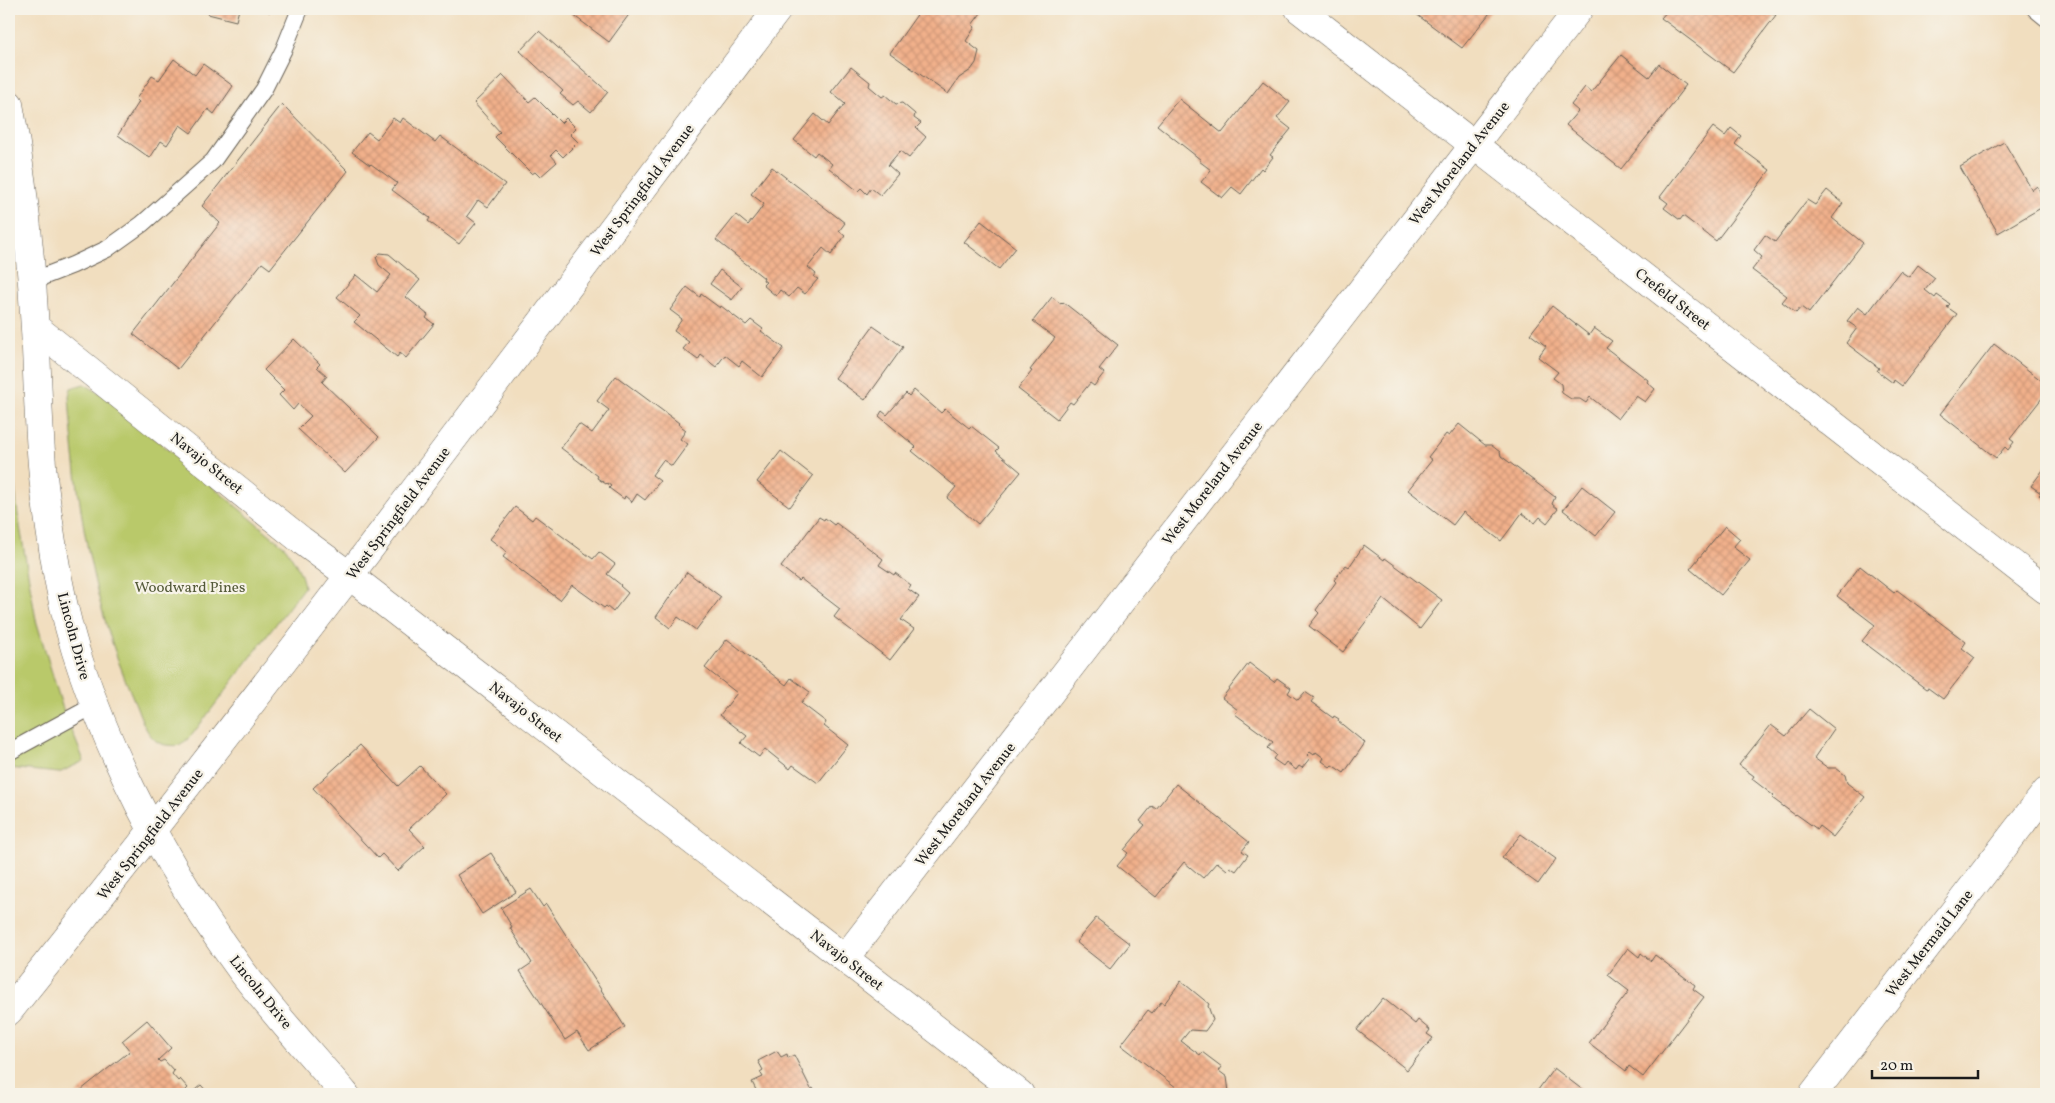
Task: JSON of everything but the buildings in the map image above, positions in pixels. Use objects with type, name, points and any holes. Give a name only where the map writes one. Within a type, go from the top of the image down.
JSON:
[{"type":"street","name":"West Springfield Avenue","points":[[9,1011],[152,832],[350,576],[778,9]]},
{"type":"street","name":"Crefeld Street","points":[[1299,9],[2046,590]]},
{"type":"street","name":"West Moreland Avenue","points":[[845,958],[1579,9]]},
{"type":"street","name":"Lincoln Drive","points":[[9,104],[25,207],[32,281],[44,482],[52,542],[81,669],[111,744],[152,832],[196,904],[242,971],[345,1094]]},
{"type":"street","name":"Navajo Street","points":[[35,327],[301,540],[1020,1094]]},
{"type":"street","name":"West Mermaid Lane","points":[[1813,1094],[2046,792]]},
{"type":"lane","points":[[32,281],[107,249],[142,224],[213,161],[264,89],[284,50],[300,9]]},
{"type":"lane","points":[[2035,9],[2046,18]]},
{"type":"lane","points":[[9,752],[95,705]]},
{"type":"green space","name":"Woodward Pines","points":[[84,384],[103,395],[286,548],[303,582],[304,587],[192,735],[181,745],[175,746],[159,743],[145,727],[118,661],[106,625],[96,587],[81,512],[72,435],[69,396],[71,388]]},
{"type":"green space","points":[[9,405],[10,446],[18,515],[36,620],[62,706],[84,761],[59,773],[9,768]]}]
